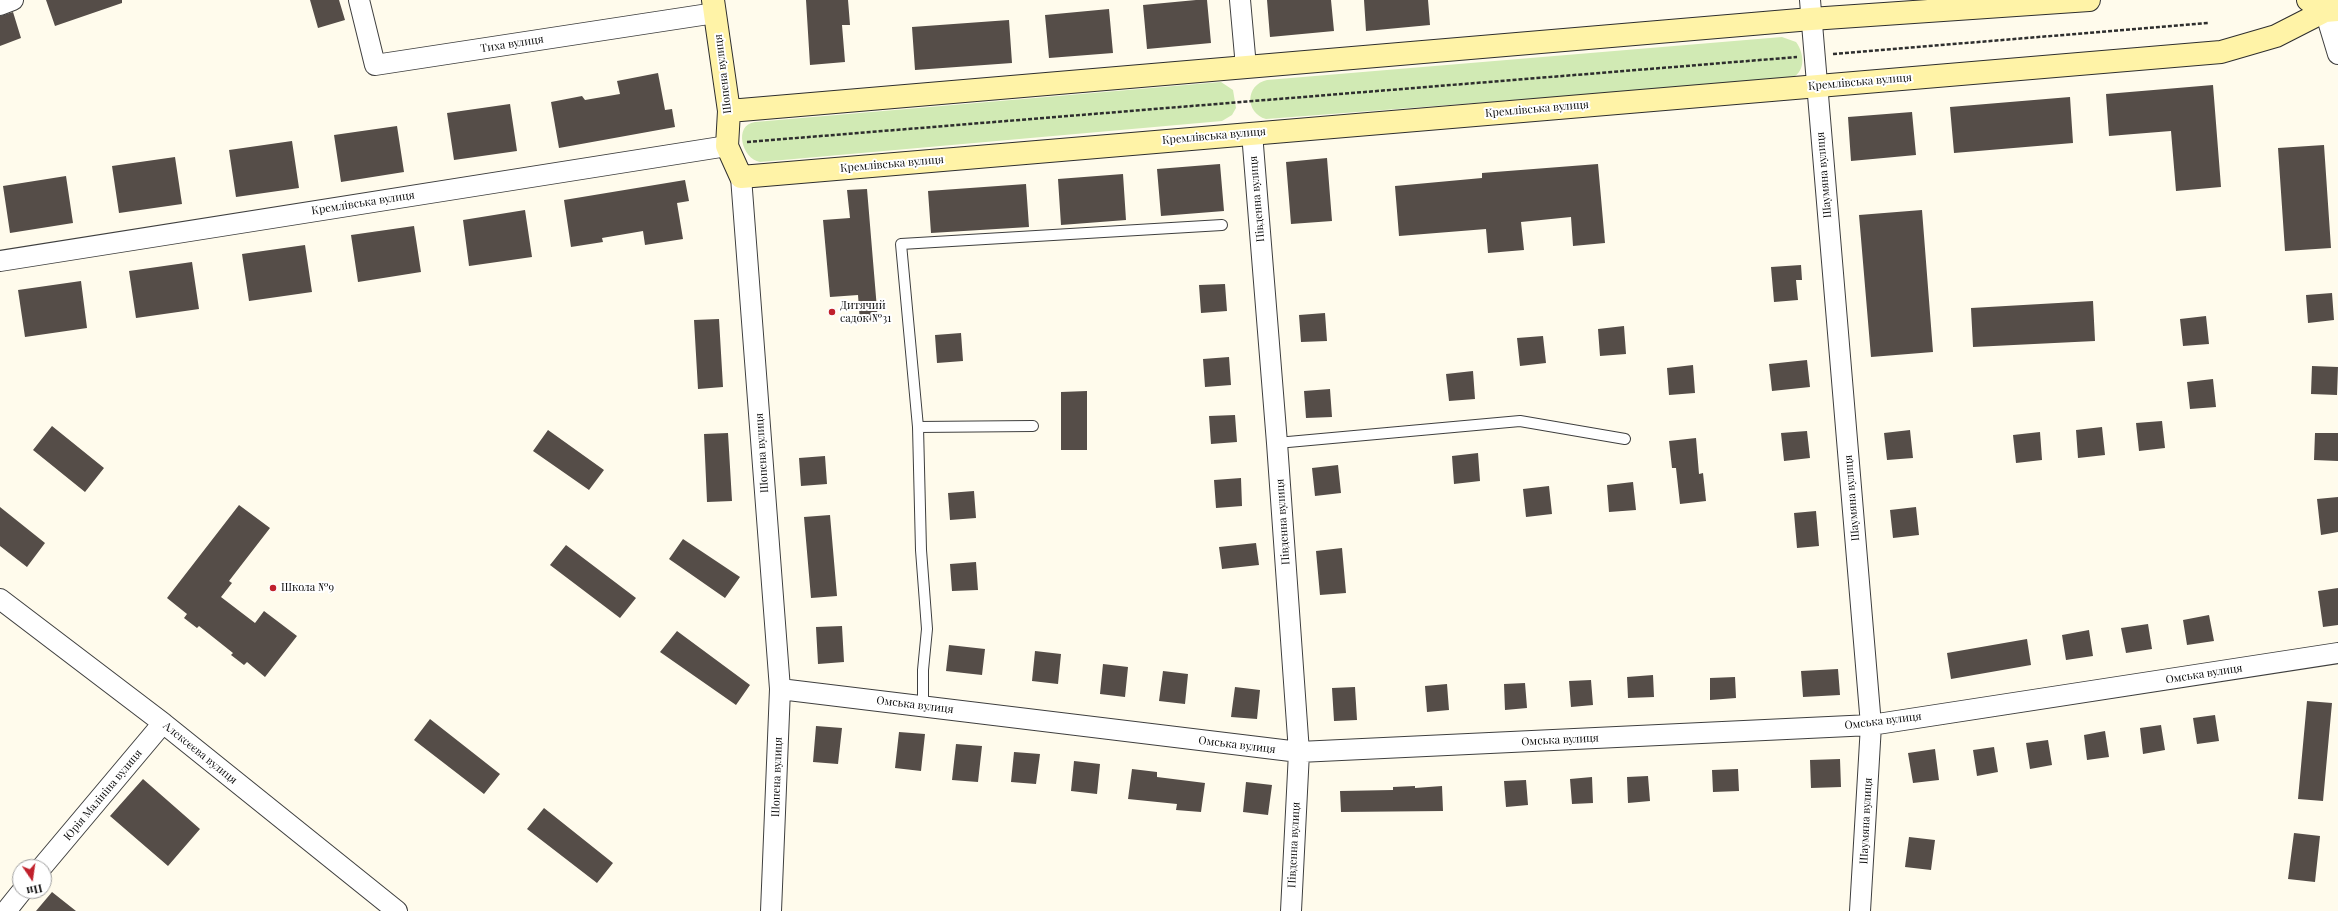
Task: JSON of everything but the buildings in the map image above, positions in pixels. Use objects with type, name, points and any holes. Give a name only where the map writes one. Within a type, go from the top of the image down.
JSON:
[{"type":"street","points":[[0,5],[13,0]]},
{"type":"street","name":"Тиха вулиця","points":[[359,0],[375,65],[714,6]]},
{"type":"street","points":[[1240,0],[1246,67]]},
{"type":"street","points":[[729,111],[1246,67],[1811,10],[2088,0]]},
{"type":"street","points":[[2324,5],[2338,54]]},
{"type":"street","name":"Кремлівська вулиця","points":[[741,176],[2221,52],[2276,36],[2324,5]]},
{"type":"street","name":"Шопена вулиця","points":[[714,6],[729,111],[727,146],[741,176],[780,689],[771,911]]},
{"type":"street","name":"Шаумяна вулиця","points":[[1811,10],[1871,725],[1860,911]]},
{"type":"street","name":"Південна вулиця","points":[[1252,133],[1277,443],[1299,752],[1291,911]]},
{"type":"street","name":"Кремлівська вулиця","points":[[0,261],[727,146]]},
{"type":"street","name":"Алексєєва вулиця","points":[[0,599],[163,723],[397,911]]},
{"type":"street","name":"Омська вулиця","points":[[780,689],[1299,752],[1871,725],[2338,653]]},
{"type":"street","name":"Юрія Малініна вулиця","points":[[49,859],[163,723]]},
{"type":"street","points":[[5,906],[13,899]]},
{"type":"lane","points":[[923,706],[923,670],[927,629],[921,550],[918,427],[901,244],[1222,225]]},
{"type":"lane","points":[[1277,443],[1520,421],[1625,439]]},
{"type":"lane","points":[[918,427],[1033,426]]},
{"type":"path","points":[[727,146],[2208,23]]},
{"type":"green space","points":[[1782,37],[1796,42],[1802,58],[1799,73],[1789,79],[1266,119],[1259,116],[1254,111],[1250,99],[1251,93],[1255,87],[1267,80]]},
{"type":"green space","points":[[1221,82],[1233,90],[1236,108],[1232,115],[1222,121],[760,162],[754,160],[749,155],[742,142],[744,129],[748,124],[755,122]]},
{"type":"place","name":"Дитячий садок №31","points":[[832,312]]},
{"type":"place","name":"Школа №9","points":[[273,588]]}]
